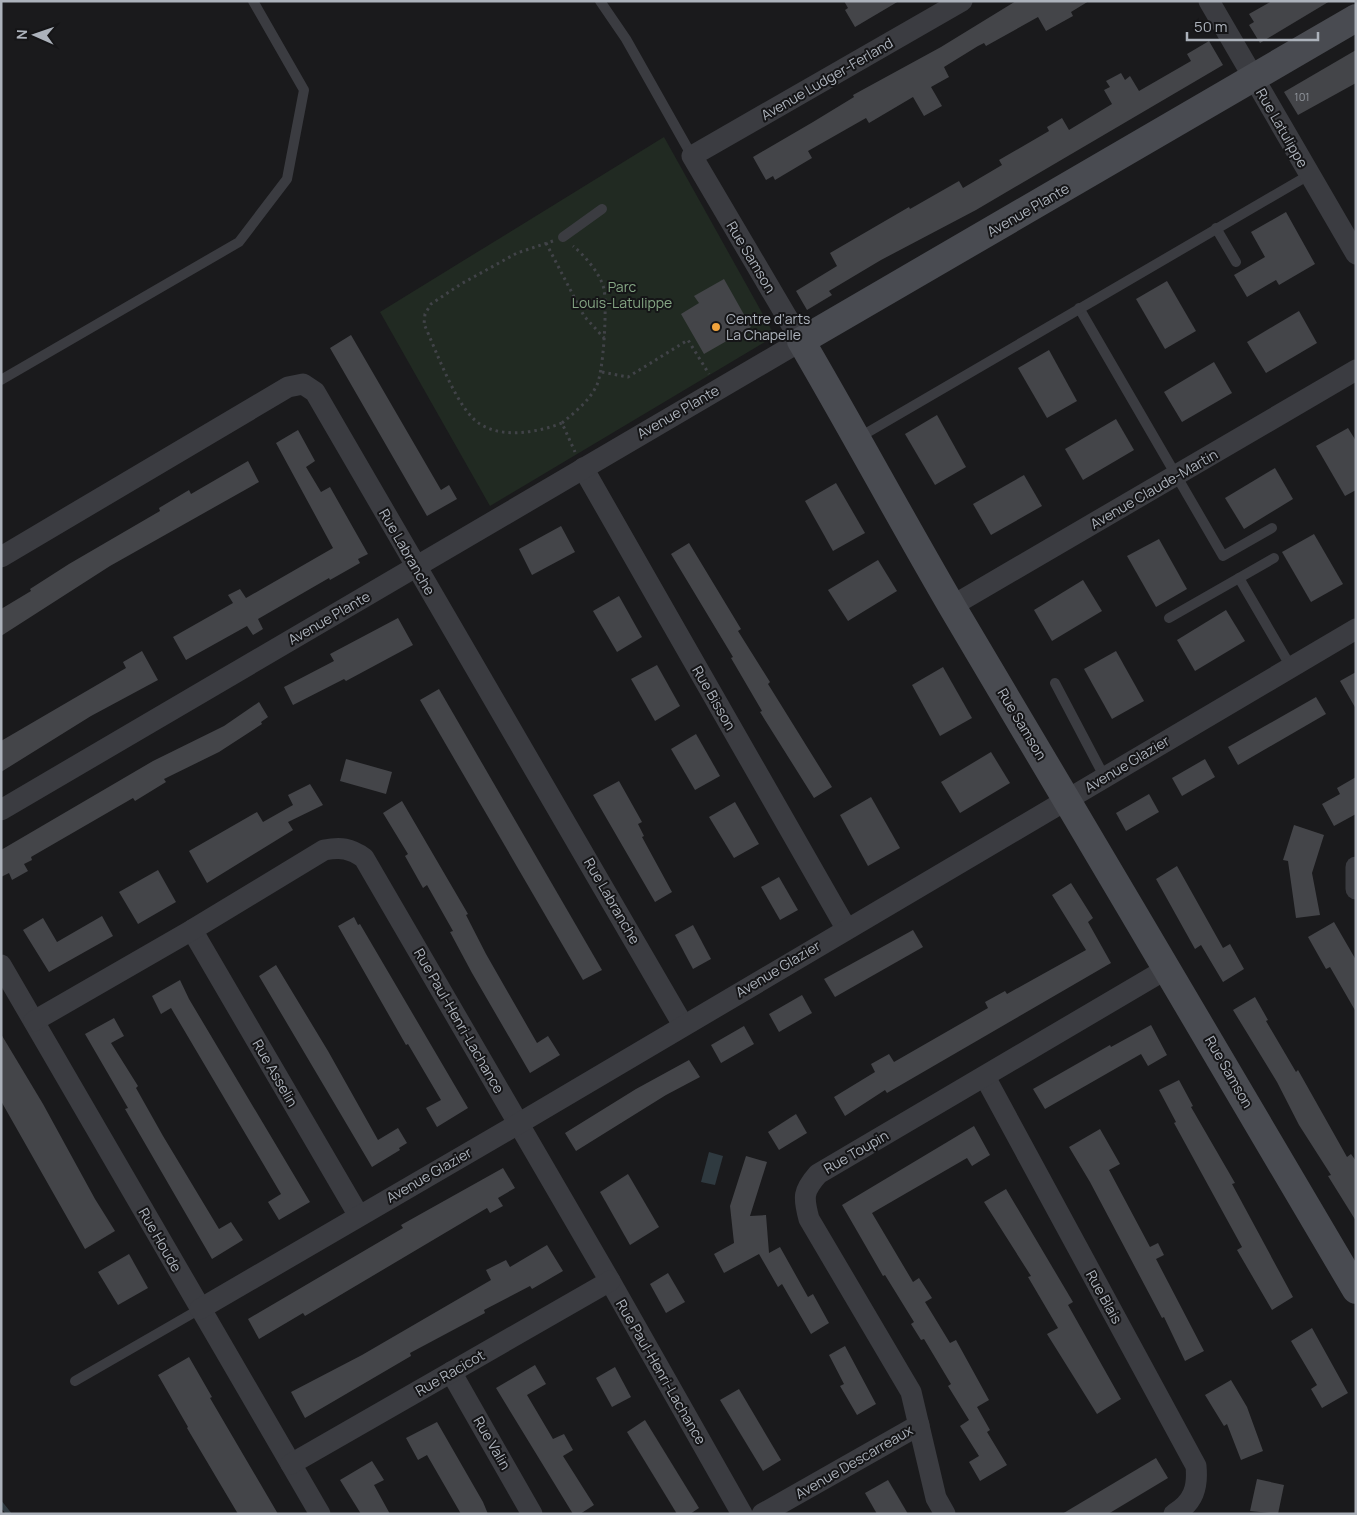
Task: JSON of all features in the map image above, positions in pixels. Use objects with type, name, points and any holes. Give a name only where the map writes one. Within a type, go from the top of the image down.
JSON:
[{"type":"street","name":"Avenue Ludger-Ferland","points":[[692,156],[962,1]]},
{"type":"street","name":"Rue Latulippe","points":[[1209,1],[1356,254]]},
{"type":"street","name":"Avenue Plante","points":[[1,810],[718,389],[1356,18]]},
{"type":"street","name":"Rue Samson","points":[[692,156],[858,438],[952,606],[1168,968],[1356,1290]]},
{"type":"street","name":"Avenue Claude-Martin","points":[[952,606],[1178,476],[1356,370]]},
{"type":"street","name":"Rue Labranche","points":[[1,557],[288,388],[303,384],[315,392],[684,1025]]},
{"type":"street","name":"Rue Bisson","points":[[583,468],[846,928]]},
{"type":"street","name":"Avenue Glazier","points":[[200,1309],[518,1124],[846,928],[1105,778],[1356,629]]},
{"type":"street","name":"Rue Paul-Henri-Lachance","points":[[34,1021],[192,930],[324,850],[351,849],[364,858],[610,1280],[742,1514]]},
{"type":"street","points":[[1356,867],[1356,888]]},
{"type":"street","name":"Rue Asselin","points":[[192,930],[358,1216]]},
{"type":"street","name":"Rue Houde","points":[[1,965],[320,1514]]},
{"type":"street","name":"Rue Toupin","points":[[945,1514],[936,1498],[911,1392],[809,1219],[805,1203],[806,1188],[818,1174],[1168,968]]},
{"type":"street","name":"Rue Blais","points":[[985,1077],[1196,1466],[1198,1482],[1194,1496],[1182,1509],[1174,1514]]},
{"type":"street","name":"Rue Racicot","points":[[291,1464],[610,1280]]},
{"type":"street","name":"Rue Valin","points":[[451,1372],[532,1514]]},
{"type":"street","name":"Avenue Descarreaux","points":[[762,1514],[919,1425]]},
{"type":"lane","points":[[1,380],[239,242],[287,179],[304,90],[253,1]]},
{"type":"lane","points":[[600,1],[626,39],[692,156]]},
{"type":"lane","points":[[858,438],[1309,174]]},
{"type":"lane","points":[[563,238],[602,209]]},
{"type":"lane","points":[[1216,228],[1236,262]]},
{"type":"lane","points":[[1079,308],[1224,556],[1272,528]]},
{"type":"lane","points":[[1169,618],[1274,558]]},
{"type":"lane","points":[[1239,578],[1291,667]]},
{"type":"lane","points":[[1055,683],[1105,778]]},
{"type":"lane","points":[[74,1381],[200,1309]]},
{"type":"path","points":[[563,238],[586,258],[604,288],[602,372],[596,387],[582,406],[562,423],[545,430],[512,432],[494,429],[480,424],[462,405],[424,324],[425,314],[431,304],[461,284],[517,253],[546,243],[563,238]]},
{"type":"path","points":[[546,243],[584,316],[604,338]]},
{"type":"path","points":[[602,372],[628,377],[688,340],[718,389]]},
{"type":"path","points":[[562,423],[583,468]]},
{"type":"green space","name":"Parc Louis-Latulippe","points":[[664,137],[775,336],[490,506],[380,312]]},
{"type":"shaded area","points":[[709,1152],[723,1156],[715,1185],[701,1182]]},
{"type":"building","points":[[844,1],[899,1],[855,27],[845,10],[848,8]]},
{"type":"building","points":[[1016,1],[1089,1],[1071,12],[1073,16],[1046,31],[1038,17],[986,46],[984,43],[978,46],[944,67],[949,77],[931,87],[942,106],[924,116],[913,97],[869,123],[866,118],[808,151],[812,158],[775,180],[773,176],[766,180],[753,157],[854,97],[853,95],[941,47]]},
{"type":"building","points":[[1272,1],[1330,1],[1260,43],[1249,25],[1254,22],[1249,14]]},
{"type":"building","points":[[1209,41],[1223,65],[976,210],[881,260],[829,291],[832,295],[807,310],[796,291],[837,266],[830,253],[909,207],[910,209],[959,181],[963,188],[1002,165],[999,160],[1049,131],[1047,127],[1062,118],[1069,130],[1112,104],[1104,90],[1110,87],[1106,81],[1121,73],[1125,80],[1130,76],[1139,91],[1191,61],[1187,54]]},
{"type":"building","points":[[1356,50],[1356,83],[1298,115],[1284,92]]},
{"type":"building","points":[[1286,212],[1315,264],[1279,285],[1276,280],[1247,297],[1234,275],[1265,257],[1251,232]]},
{"type":"building","points":[[724,279],[751,327],[704,354],[681,314],[699,303],[694,296]]},
{"type":"building","points":[[1167,281],[1196,331],[1165,349],[1136,299]]},
{"type":"building","points":[[1299,311],[1317,343],[1266,373],[1247,342]]},
{"type":"building","points":[[351,335],[441,490],[449,485],[457,499],[427,516],[330,348]]},
{"type":"building","points":[[1049,350],[1077,401],[1047,418],[1018,368]]},
{"type":"building","points":[[1214,362],[1232,393],[1182,422],[1164,392]]},
{"type":"building","points":[[937,415],[966,467],[935,485],[905,434]]},
{"type":"building","points":[[1116,419],[1134,450],[1083,480],[1065,449]]},
{"type":"building","points":[[1348,428],[1356,441],[1356,490],[1345,496],[1316,446]]},
{"type":"building","points":[[298,430],[315,461],[306,467],[321,492],[330,487],[368,554],[358,559],[360,563],[330,580],[329,578],[258,619],[263,629],[253,635],[247,626],[186,660],[173,637],[233,603],[228,595],[240,589],[246,598],[333,548],[276,443]]},
{"type":"building","points":[[248,461],[259,482],[110,566],[1,636],[1,609],[31,591],[30,589],[69,564],[160,511],[159,508],[189,490],[191,494]]},
{"type":"building","points":[[1275,468],[1293,499],[1244,529],[1225,498]]},
{"type":"building","points":[[1024,475],[1042,506],[991,535],[973,504]]},
{"type":"building","points":[[836,483],[865,533],[833,551],[805,501]]},
{"type":"building","points":[[561,526],[575,552],[532,575],[519,549]]},
{"type":"building","points":[[1314,534],[1343,584],[1311,602],[1282,552]]},
{"type":"building","points":[[1159,539],[1187,589],[1156,607],[1127,556]]},
{"type":"building","points":[[689,543],[741,629],[738,631],[770,682],[768,684],[832,787],[814,798],[760,712],[762,711],[731,658],[733,657],[671,554]]},
{"type":"building","points":[[878,560],[897,591],[848,621],[828,590]]},
{"type":"building","points":[[1083,580],[1102,611],[1052,641],[1034,610]]},
{"type":"building","points":[[619,596],[642,637],[617,652],[593,611]]},
{"type":"building","points":[[1226,610],[1245,641],[1195,671],[1177,640]]},
{"type":"building","points":[[398,618],[413,645],[346,681],[344,679],[293,705],[284,687],[334,661],[330,654]]},
{"type":"building","points":[[142,651],[158,680],[91,716],[1,772],[1,741],[126,668],[123,662]]},
{"type":"building","points":[[1116,651],[1144,701],[1112,719],[1084,669]]},
{"type":"building","points":[[657,665],[680,706],[655,721],[631,679]]},
{"type":"building","points":[[943,667],[972,718],[940,736],[912,685]]},
{"type":"building","points":[[1356,672],[1356,709],[1340,681]]},
{"type":"building","points":[[439,689],[602,970],[583,980],[420,700]]},
{"type":"building","points":[[1316,697],[1326,714],[1238,765],[1228,747]]},
{"type":"building","points":[[259,702],[268,717],[261,722],[262,724],[219,752],[164,779],[166,782],[135,801],[133,798],[31,857],[32,860],[24,864],[28,871],[12,880],[9,873],[1,877],[1,850],[153,761],[224,726]]},
{"type":"building","points":[[696,734],[720,776],[695,790],[671,749]]},
{"type":"building","points":[[991,752],[1010,783],[960,813],[941,782]]},
{"type":"building","points":[[346,759],[392,772],[386,794],[340,781]]},
{"type":"building","points":[[1205,759],[1215,777],[1182,796],[1172,778]]},
{"type":"building","points":[[1356,777],[1356,814],[1334,826],[1322,804],[1340,794],[1337,788]]},
{"type":"building","points":[[619,781],[642,822],[638,824],[644,836],[642,837],[672,892],[655,902],[593,795]]},
{"type":"building","points":[[310,784],[323,805],[288,822],[293,830],[207,883],[189,851],[257,812],[263,822],[293,805],[288,795]]},
{"type":"building","points":[[1149,794],[1159,812],[1126,831],[1116,813]]},
{"type":"building","points":[[871,797],[900,848],[868,866],[840,815]]},
{"type":"building","points":[[402,801],[468,914],[466,915],[486,954],[537,1043],[548,1036],[560,1055],[530,1073],[472,973],[450,932],[453,931],[427,885],[423,888],[405,856],[408,854],[383,813]]},
{"type":"building","points":[[735,802],[759,844],[734,858],[709,817]]},
{"type":"building","points":[[1294,825],[1324,835],[1312,873],[1320,915],[1296,918],[1288,861],[1283,860]]},
{"type":"building","points":[[1177,866],[1223,948],[1230,944],[1244,969],[1223,982],[1201,945],[1195,949],[1156,879]]},
{"type":"building","points":[[158,870],[176,902],[138,924],[119,892]]},
{"type":"building","points":[[779,877],[798,910],[780,920],[761,887]]},
{"type":"building","points":[[1071,883],[1093,918],[1088,922],[1111,963],[887,1093],[885,1090],[845,1116],[834,1097],[875,1072],[871,1064],[889,1054],[894,1062],[988,1008],[985,1002],[1005,991],[1007,994],[1086,950],[1052,895]]},
{"type":"building","points":[[102,916],[113,936],[49,972],[23,930],[43,918],[57,942]]},
{"type":"building","points":[[354,917],[358,925],[360,924],[468,1108],[437,1127],[426,1108],[441,1100],[408,1044],[406,1045],[338,926]]},
{"type":"building","points":[[1334,922],[1356,960],[1356,1012],[1330,967],[1326,969],[1308,937]]},
{"type":"building","points":[[693,925],[711,959],[693,969],[675,935]]},
{"type":"building","points":[[913,930],[923,947],[835,997],[824,979]]},
{"type":"building","points":[[276,965],[328,1051],[378,1140],[398,1128],[407,1143],[399,1148],[400,1150],[372,1167],[259,976]]},
{"type":"building","points":[[180,980],[189,999],[310,1202],[279,1220],[268,1202],[281,1194],[171,1008],[161,1014],[152,996]]},
{"type":"building","points":[[802,995],[812,1013],[779,1032],[769,1014]]},
{"type":"building","points":[[1255,997],[1268,1020],[1266,1021],[1296,1072],[1298,1070],[1347,1157],[1351,1154],[1356,1161],[1356,1221],[1328,1176],[1331,1175],[1299,1125],[1277,1082],[1233,1010]]},
{"type":"building","points":[[114,1018],[124,1036],[111,1043],[138,1086],[136,1088],[163,1136],[219,1229],[231,1222],[243,1240],[212,1259],[125,1109],[128,1108],[85,1034]]},
{"type":"building","points":[[1151,1025],[1167,1055],[1148,1066],[1141,1054],[1045,1109],[1033,1089],[1110,1045],[1111,1047]]},
{"type":"building","points":[[744,1026],[754,1044],[721,1063],[711,1045]]},
{"type":"building","points":[[1,1034],[115,1231],[85,1249],[1,1101]]},
{"type":"building","points":[[689,1060],[700,1077],[666,1095],[576,1151],[565,1133],[636,1089]]},
{"type":"building","points":[[1179,1080],[1193,1106],[1191,1107],[1235,1183],[1232,1184],[1293,1297],[1272,1310],[1237,1250],[1242,1247],[1174,1123],[1176,1122],[1159,1090]]},
{"type":"building","points":[[796,1114],[807,1133],[779,1150],[768,1132]]},
{"type":"building","points":[[974,1126],[990,1155],[972,1166],[967,1158],[872,1213],[913,1282],[919,1278],[932,1298],[925,1302],[950,1343],[956,1340],[989,1400],[977,1407],[990,1430],[987,1432],[1007,1465],[980,1481],[969,1462],[979,1456],[960,1426],[969,1420],[948,1386],[951,1384],[924,1339],[921,1340],[911,1324],[914,1322],[885,1275],[883,1276],[842,1205]]},
{"type":"building","points":[[1100,1129],[1120,1164],[1109,1170],[1150,1247],[1158,1243],[1164,1255],[1156,1259],[1204,1351],[1185,1361],[1164,1317],[1162,1318],[1090,1182],[1069,1147]]},
{"type":"building","points":[[746,1156],[767,1162],[750,1216],[766,1215],[769,1253],[780,1247],[808,1297],[813,1294],[829,1323],[811,1334],[782,1284],[778,1287],[759,1254],[724,1273],[714,1254],[734,1243],[730,1206]]},
{"type":"building","points":[[503,1168],[515,1188],[498,1198],[503,1206],[490,1213],[487,1208],[305,1316],[303,1313],[259,1339],[248,1319],[403,1228],[401,1225]]},
{"type":"building","points":[[628,1174],[659,1227],[630,1245],[600,1192]]},
{"type":"building","points":[[1006,1189],[1073,1302],[1068,1305],[1121,1399],[1097,1414],[1047,1334],[1058,1328],[1028,1277],[1031,1276],[984,1202]]},
{"type":"building","points":[[547,1245],[563,1271],[532,1289],[530,1286],[484,1310],[485,1313],[410,1353],[411,1356],[305,1418],[291,1392],[362,1355],[491,1280],[486,1270],[506,1260],[510,1267]]},
{"type":"building","points":[[129,1254],[148,1288],[118,1305],[98,1272]]},
{"type":"building","points":[[668,1273],[685,1302],[666,1313],[650,1284]]},
{"type":"building","points":[[1312,1328],[1348,1393],[1322,1408],[1311,1389],[1317,1385],[1291,1341]]},
{"type":"building","points":[[845,1346],[876,1404],[857,1415],[840,1386],[844,1384],[829,1355]]},
{"type":"building","points":[[189,1357],[212,1397],[210,1398],[278,1514],[238,1514],[187,1428],[158,1375]]},
{"type":"building","points":[[535,1365],[546,1384],[527,1395],[553,1439],[564,1434],[573,1450],[563,1456],[594,1505],[580,1514],[573,1514],[496,1388]]},
{"type":"building","points":[[615,1367],[631,1397],[612,1407],[596,1378]]},
{"type":"building","points":[[1231,1380],[1247,1407],[1263,1451],[1241,1460],[1227,1424],[1224,1426],[1205,1395]]},
{"type":"building","points":[[739,1389],[781,1460],[763,1471],[720,1400]]},
{"type":"building","points":[[645,1420],[699,1508],[690,1514],[677,1514],[627,1432]]},
{"type":"building","points":[[437,1422],[488,1514],[461,1514],[427,1455],[418,1460],[406,1438]]},
{"type":"building","points":[[1156,1458],[1168,1478],[1108,1514],[1062,1514]]},
{"type":"building","points":[[372,1461],[384,1480],[374,1485],[390,1514],[361,1514],[340,1480]]},
{"type":"building","points":[[1257,1479],[1284,1485],[1278,1514],[1250,1511]]},
{"type":"building","points":[[888,1480],[908,1514],[877,1514],[865,1493]]},
{"type":"waterway","points":[[1,1504],[9,1514]]},
{"type":"place","name":"Centre d'arts La Chapelle","points":[[716,327]]}]
